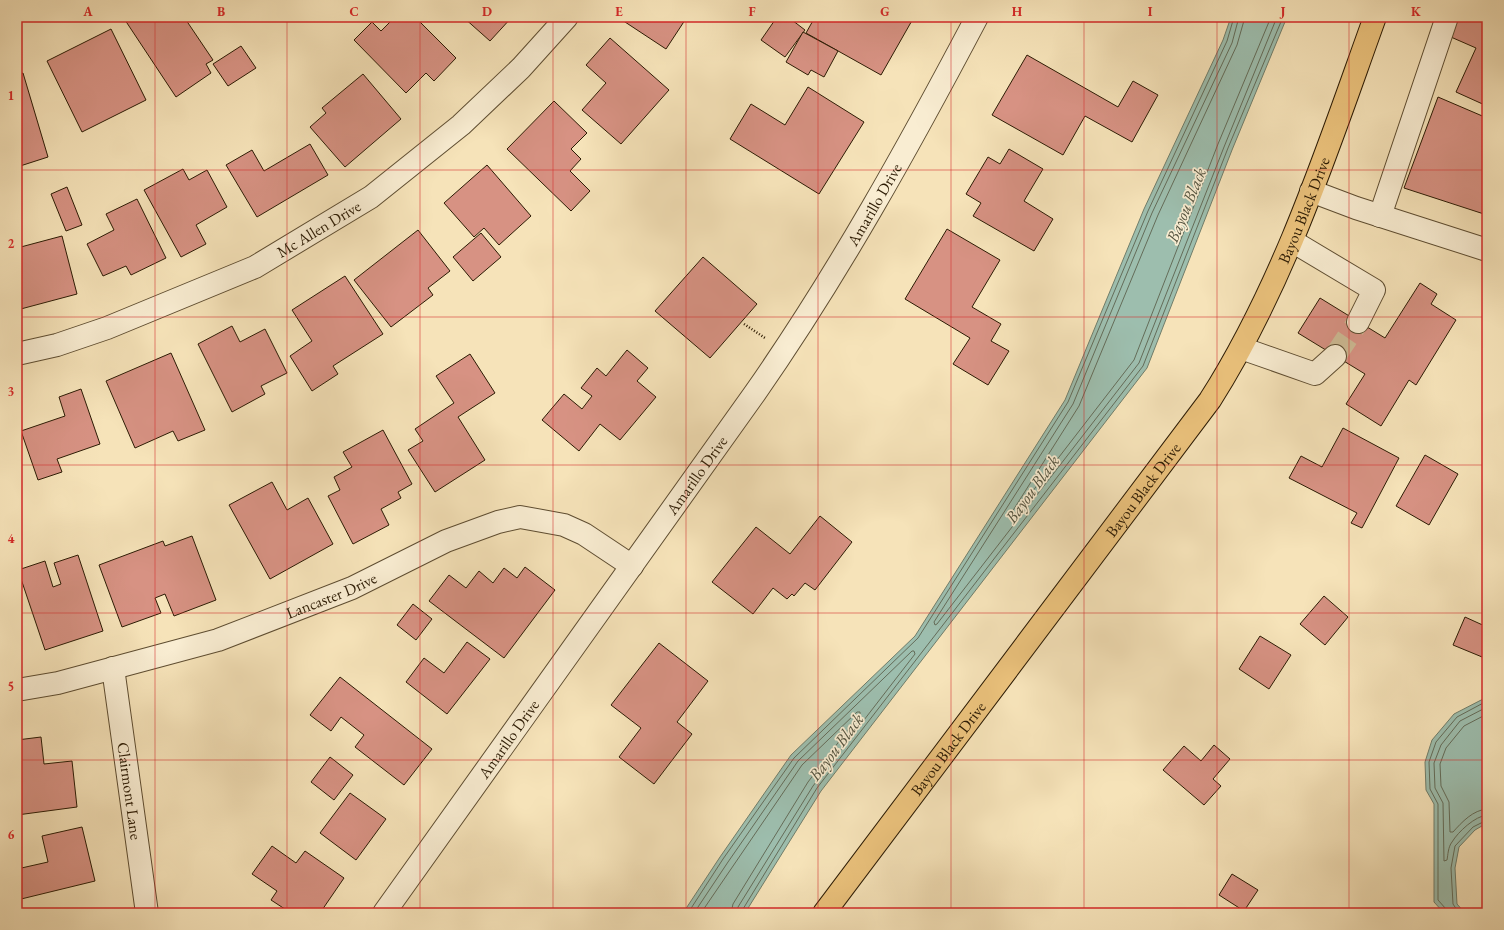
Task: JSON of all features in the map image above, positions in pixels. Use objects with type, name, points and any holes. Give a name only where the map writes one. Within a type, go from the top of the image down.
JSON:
[{"type":"main road","name":"Bayou Black Drive","points":[[824,913],[1210,400],[1231,367],[1278,275],[1292,241],[1375,17]]},
{"type":"street","name":"Mc Allen Drive","points":[[17,354],[57,345],[107,328],[255,267],[371,197],[461,125],[520,68],[568,17]]},
{"type":"street","name":"Amarillo Drive","points":[[384,913],[755,393],[814,306],[935,98],[977,17]]},
{"type":"street","points":[[1380,216],[1447,17]]},
{"type":"street","points":[[1311,191],[1380,216],[1487,250]]},
{"type":"street","points":[[1292,241],[1374,290],[1358,322]]},
{"type":"street","points":[[1241,348],[1315,374],[1336,356]]},
{"type":"street","name":"Lancaster Drive","points":[[17,690],[58,683],[218,640],[352,588],[446,541],[498,522],[520,517],[564,525],[584,534],[632,566]]},
{"type":"street","name":"Clairmont Lane","points":[[112,668],[147,913]]},
{"type":"water","name":"Bayou Black","points":[[1231,17],[1287,17],[1232,150],[1147,368],[821,791],[745,913],[683,913],[791,755],[915,636],[1065,400],[1144,209],[1223,40]]},
{"type":"water","points":[[1487,697],[1487,823],[1475,830],[1459,847],[1455,868],[1457,904],[1465,913],[1444,913],[1434,902],[1434,804],[1426,790],[1425,762],[1432,740],[1454,714]]},
{"type":"building","points":[[123,17],[184,17],[213,60],[206,64],[211,73],[176,97]]},
{"type":"building","points":[[395,17],[415,17],[456,58],[434,81],[426,73],[406,93],[354,40],[372,22],[381,31]]},
{"type":"building","points":[[463,17],[512,17],[490,41]]},
{"type":"building","points":[[624,17],[687,17],[666,49],[622,20]]},
{"type":"building","points":[[702,17],[712,17],[709,21]]},
{"type":"building","points":[[777,17],[788,17],[805,30],[785,57],[761,40]]},
{"type":"building","points":[[815,17],[914,17],[881,75],[806,33]]},
{"type":"building","points":[[1451,17],[1487,17],[1487,106],[1456,92],[1476,48],[1444,34]]},
{"type":"building","points":[[111,29],[146,100],[82,132],[47,61]]},
{"type":"building","points":[[803,32],[838,51],[824,77],[811,70],[808,75],[786,62]]},
{"type":"building","points":[[610,38],[669,90],[621,144],[582,110],[606,83],[586,65]]},
{"type":"building","points":[[241,46],[256,68],[228,86],[213,64]]},
{"type":"building","points":[[1027,55],[1118,107],[1133,81],[1158,95],[1132,142],[1085,116],[1063,155],[992,115]]},
{"type":"building","points":[[23,73],[48,157],[17,167],[17,75]]},
{"type":"building","points":[[363,74],[401,119],[345,167],[310,127],[326,113],[322,108]]},
{"type":"building","points":[[808,87],[864,122],[819,194],[730,139],[751,104],[785,125]]},
{"type":"building","points":[[1438,97],[1487,118],[1487,215],[1404,188]]},
{"type":"building","points":[[554,101],[587,133],[571,149],[581,159],[570,171],[590,191],[571,211],[507,149]]},
{"type":"building","points":[[310,144],[328,175],[257,217],[226,165],[252,150],[264,171]]},
{"type":"building","points":[[1009,149],[1043,169],[1024,201],[1053,219],[1034,251],[973,216],[981,203],[966,194],[988,157],[1000,164]]},
{"type":"building","points":[[487,165],[531,216],[499,245],[484,228],[474,237],[444,203]]},
{"type":"building","points":[[183,169],[189,180],[207,170],[227,207],[196,225],[206,244],[181,257],[144,190]]},
{"type":"building","points":[[67,187],[82,225],[66,231],[51,194]]},
{"type":"building","points":[[137,199],[166,258],[131,275],[126,266],[103,276],[87,244],[114,230],[106,214]]},
{"type":"building","points":[[947,229],[1000,260],[972,307],[1001,324],[991,341],[1009,351],[988,385],[953,364],[970,338],[905,299]]},
{"type":"building","points":[[418,230],[450,271],[428,288],[433,295],[391,327],[354,280]]},
{"type":"building","points":[[481,233],[501,257],[473,281],[453,257]]},
{"type":"building","points":[[62,236],[77,294],[17,310],[17,248]]},
{"type":"building","points":[[703,257],[757,304],[710,358],[655,311]]},
{"type":"building","points":[[345,276],[383,334],[333,366],[338,374],[312,391],[290,356],[312,341],[292,310]]},
{"type":"building","points":[[1420,283],[1437,294],[1431,304],[1456,320],[1416,385],[1409,380],[1381,426],[1346,404],[1365,374],[1298,333],[1320,298],[1385,338]]},
{"type":"building","points":[[232,326],[240,342],[265,329],[287,373],[261,386],[265,394],[232,412],[198,344]]},
{"type":"building","points":[[627,350],[648,368],[637,381],[656,397],[620,440],[600,424],[579,451],[542,420],[564,394],[582,409],[592,396],[581,388],[597,368],[606,376]]},
{"type":"building","points":[[171,353],[205,430],[178,441],[173,431],[135,448],[106,381]]},
{"type":"building","points":[[470,354],[495,393],[458,417],[485,460],[435,492],[408,450],[423,441],[415,429],[454,403],[436,376]]},
{"type":"building","points":[[81,389],[100,444],[57,459],[62,472],[38,480],[21,431],[65,416],[59,397]]},
{"type":"building","points":[[1343,428],[1399,458],[1362,528],[1351,523],[1357,513],[1289,478],[1301,456],[1322,467]]},
{"type":"building","points":[[383,430],[412,484],[398,492],[401,498],[381,509],[389,525],[353,544],[328,496],[340,490],[334,477],[352,467],[343,452]]},
{"type":"building","points":[[1425,455],[1458,474],[1429,525],[1396,506]]},
{"type":"building","points":[[272,482],[287,510],[308,498],[333,544],[270,579],[229,505]]},
{"type":"building","points":[[820,516],[852,542],[815,590],[805,583],[794,596],[792,594],[787,599],[773,588],[753,614],[712,582],[756,527],[790,554]]},
{"type":"building","points":[[192,536],[216,600],[174,616],[165,594],[155,598],[161,613],[122,627],[99,565],[163,541],[165,546]]},
{"type":"building","points":[[78,555],[103,631],[45,650],[18,570],[45,561],[53,587],[61,584],[54,563]]},
{"type":"building","points":[[525,567],[555,590],[504,658],[429,601],[449,575],[466,588],[479,571],[493,583],[504,568],[517,578]]},
{"type":"building","points":[[1324,596],[1348,617],[1325,645],[1300,624]]},
{"type":"building","points":[[413,604],[432,619],[416,640],[397,625]]},
{"type":"building","points":[[1465,617],[1487,627],[1487,659],[1453,645]]},
{"type":"building","points":[[1260,636],[1291,655],[1269,689],[1239,669]]},
{"type":"building","points":[[467,642],[490,659],[447,714],[406,682],[424,658],[444,673]]},
{"type":"building","points":[[659,643],[708,681],[677,722],[692,734],[654,784],[619,757],[641,728],[611,705]]},
{"type":"building","points":[[340,677],[432,749],[404,785],[355,747],[364,735],[341,717],[331,731],[310,715]]},
{"type":"building","points":[[41,737],[44,764],[72,761],[77,807],[17,815],[17,740]]},
{"type":"building","points":[[1214,745],[1230,759],[1213,779],[1221,786],[1204,805],[1163,770],[1184,746],[1201,761]]},
{"type":"building","points":[[330,757],[353,775],[334,800],[311,782]]},
{"type":"building","points":[[350,793],[386,819],[356,860],[320,833]]},
{"type":"building","points":[[82,827],[95,881],[17,900],[17,869],[48,862],[42,836]]},
{"type":"building","points":[[272,846],[296,863],[305,851],[344,878],[320,913],[291,913],[271,900],[277,891],[252,874]]},
{"type":"building","points":[[1232,874],[1258,890],[1244,911],[1219,895]]},
{"type":"tunnel","points":[[1335,356],[1358,322]]}]
